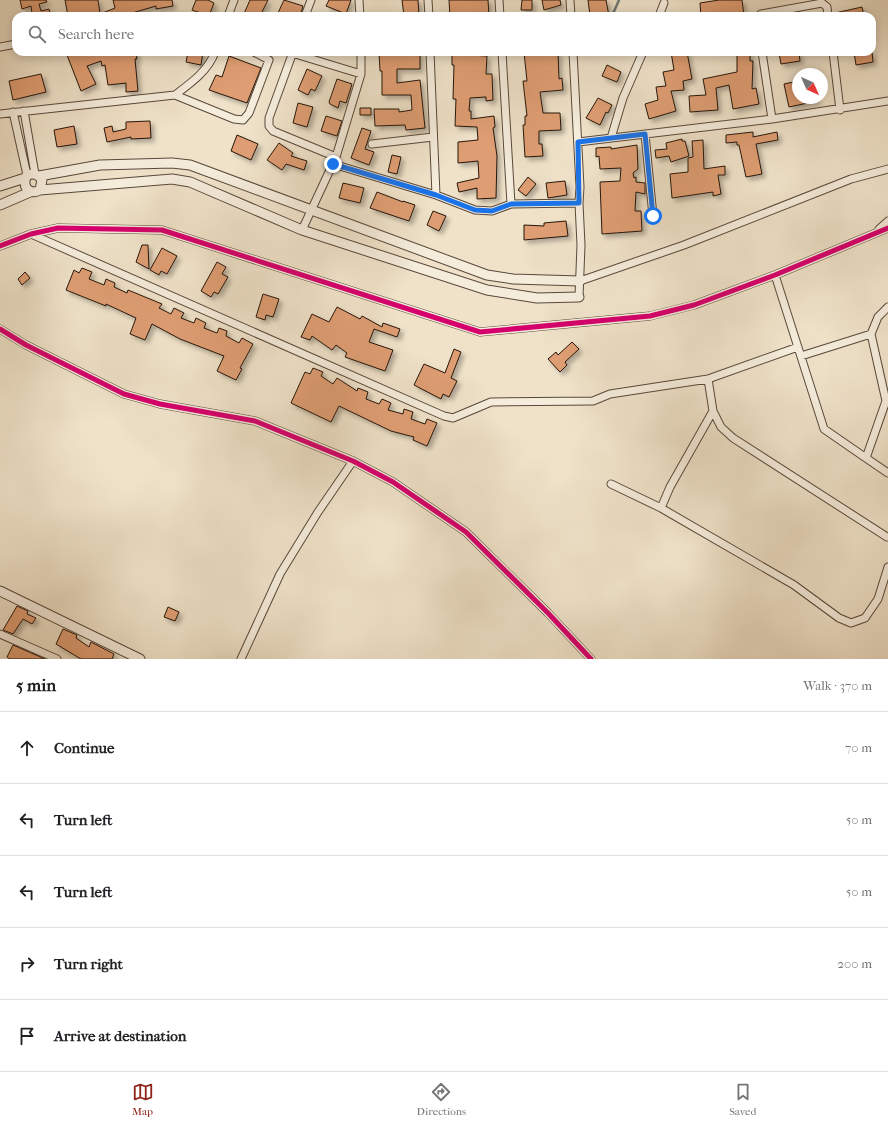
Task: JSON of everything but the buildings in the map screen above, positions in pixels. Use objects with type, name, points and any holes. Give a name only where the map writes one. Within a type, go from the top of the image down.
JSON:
[{"type":"street","points":[[230,12],[234,0]]},
{"type":"street","points":[[306,12],[311,0]]},
{"type":"street","points":[[360,0],[360,12]]},
{"type":"street","points":[[428,0],[429,12]]},
{"type":"street","points":[[499,0],[500,12]]},
{"type":"street","points":[[570,0],[571,12]]},
{"type":"street","points":[[661,12],[664,3]]},
{"type":"street","points":[[772,12],[822,3],[827,7],[828,12]]},
{"type":"street","points":[[0,47],[12,45]]},
{"type":"street","points":[[175,95],[198,77],[214,56]]},
{"type":"street","points":[[0,114],[175,95],[234,119],[243,120],[249,113],[269,60],[262,56]]},
{"type":"street","points":[[291,56],[269,118],[269,126],[273,131],[336,157]]},
{"type":"street","points":[[305,56],[361,74]]},
{"type":"street","points":[[302,230],[336,157],[361,74],[361,56]]},
{"type":"street","points":[[430,56],[436,195]]},
{"type":"street","points":[[502,56],[511,204]]},
{"type":"street","points":[[0,205],[30,192],[40,190],[178,180],[207,188],[302,230],[487,290],[537,298],[579,297],[581,245],[578,142],[573,56]]},
{"type":"street","points":[[611,138],[623,98],[641,56]]},
{"type":"street","points":[[763,56],[772,119]]},
{"type":"street","points":[[833,56],[840,110]]},
{"type":"street","points":[[578,142],[772,119],[840,110],[888,101]]},
{"type":"street","points":[[24,111],[32,176]]},
{"type":"street","points":[[13,112],[32,176]]},
{"type":"street","points":[[645,134],[653,216]]},
{"type":"street","points":[[372,144],[433,137]]},
{"type":"street","points":[[333,164],[436,195],[475,210],[492,211],[511,204],[579,203]]},
{"type":"street","points":[[0,186],[32,176],[100,165],[190,165],[488,275],[520,280],[580,280],[684,245],[851,179],[888,169]]},
{"type":"street","points":[[32,176],[42,180],[40,190]]},
{"type":"street","points":[[30,192],[26,189],[24,184],[32,176]]},
{"type":"street","points":[[878,231],[888,221]]},
{"type":"street","points":[[0,246],[31,234],[58,228],[162,230],[480,332],[650,316],[694,305],[775,275],[888,228]]},
{"type":"street","points":[[31,234],[453,418],[491,402],[593,401],[610,394],[708,379],[798,347]]},
{"type":"street","points":[[775,275],[824,429],[888,473]]},
{"type":"street","points":[[866,458],[887,401],[871,334],[878,317],[888,307]]},
{"type":"street","points":[[0,329],[26,345],[124,394],[160,404],[255,421],[353,461],[393,482],[466,532],[548,613],[591,659]]},
{"type":"street","points":[[801,356],[871,334]]},
{"type":"street","points":[[708,379],[713,411],[721,428],[732,438],[888,538]]},
{"type":"street","points":[[661,508],[670,487],[713,411]]},
{"type":"street","points":[[241,659],[280,574],[318,512],[353,461]]},
{"type":"street","points":[[611,484],[661,508],[794,586],[839,618],[851,623],[865,618],[878,599],[888,567]]},
{"type":"street","points":[[0,592],[140,659]]},
{"type":"street","points":[[0,634],[57,659]]},
{"type":"waterway","points":[[614,12],[619,0]]},
{"type":"cycle path","points":[[0,246],[31,234],[58,228],[162,230],[480,332],[650,316],[694,305],[775,275],[888,228]]},
{"type":"cycle path","points":[[0,329],[26,345],[124,394],[160,404],[255,421],[353,461],[393,482],[466,532],[548,613],[591,659]]},
{"type":"route","points":[[333,164],[436,195],[475,210],[492,211],[511,204],[579,203],[580,187],[578,142],[645,134],[653,216]]}]
